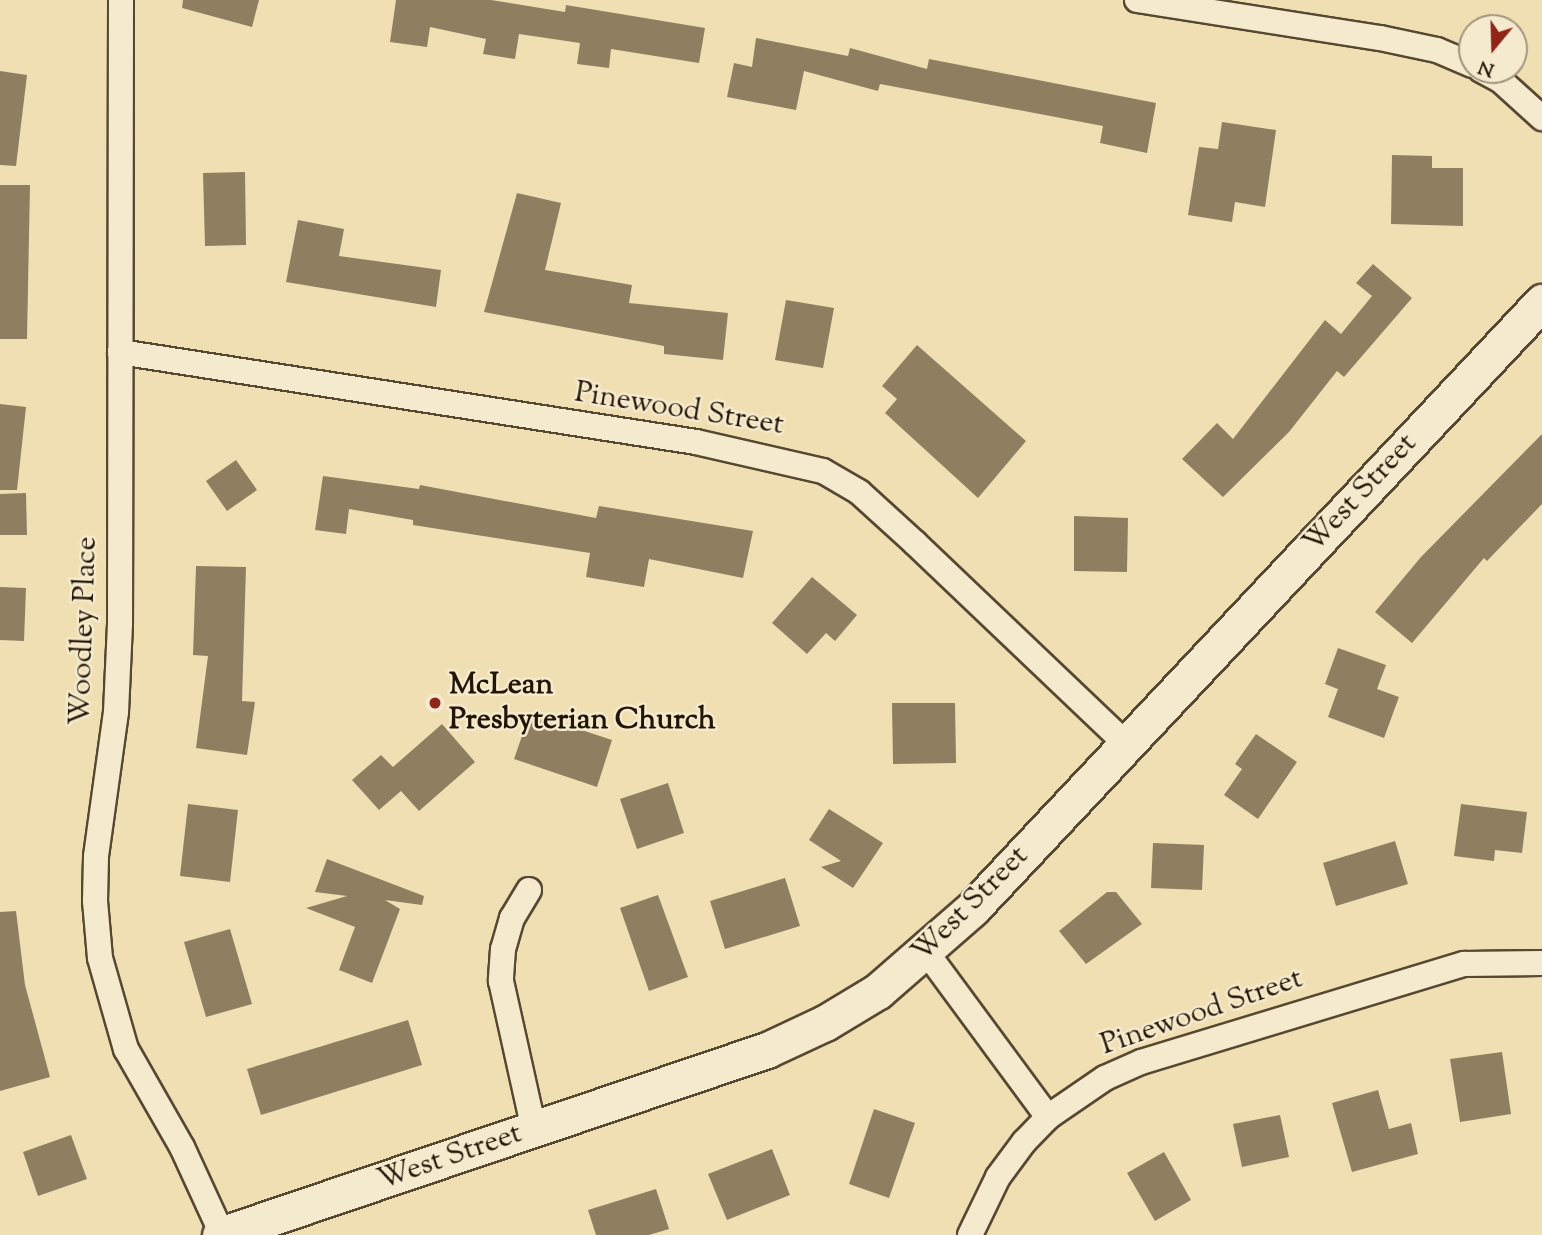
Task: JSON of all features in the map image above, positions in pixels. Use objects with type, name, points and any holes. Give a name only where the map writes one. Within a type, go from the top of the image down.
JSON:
[{"type":"main road","name":"West Street","points":[[238,1232],[767,1050],[825,1023],[927,953],[1542,302]]},
{"type":"street","name":"Woodley Place","points":[[121,0],[120,624],[116,712],[96,857],[100,958],[127,1049],[182,1147],[238,1232]]},
{"type":"street","points":[[1137,0],[1380,38],[1437,50],[1458,59]]},
{"type":"street","points":[[1504,84],[1542,118]]},
{"type":"street","name":"Pinewood Street","points":[[120,352],[696,442],[823,471],[859,492],[906,534],[1125,743]]},
{"type":"street","points":[[529,890],[509,929],[501,981],[534,1130]]},
{"type":"street","points":[[927,953],[1048,1117]]},
{"type":"street","name":"Pinewood Street","points":[[970,1235],[998,1177],[1048,1117],[1105,1078],[1135,1064],[1464,964],[1542,963]]},
{"type":"building","points":[[183,0],[259,0],[252,27],[182,8]]},
{"type":"building","points":[[396,0],[491,0],[565,12],[566,5],[705,28],[699,63],[611,49],[609,68],[577,64],[580,43],[519,34],[515,59],[483,54],[486,39],[430,27],[427,47],[390,42]]},
{"type":"building","points":[[756,38],[848,56],[850,48],[927,69],[929,59],[1156,103],[1147,153],[1100,143],[1103,126],[880,84],[878,91],[804,71],[796,110],[727,97],[734,63],[752,67]]},
{"type":"building","points":[[0,71],[27,75],[16,166],[0,165]]},
{"type":"building","points":[[1222,122],[1276,130],[1265,207],[1235,202],[1232,222],[1188,215],[1199,147],[1218,149]]},
{"type":"building","points":[[1392,155],[1432,156],[1432,168],[1463,168],[1463,226],[1391,224]]},
{"type":"building","points":[[245,172],[246,245],[205,246],[203,173]]},
{"type":"building","points":[[0,185],[30,185],[27,339],[0,339]]},
{"type":"building","points":[[517,193],[561,203],[545,270],[632,285],[629,303],[728,313],[723,360],[664,354],[664,346],[484,312]]},
{"type":"building","points":[[298,220],[344,229],[339,256],[441,270],[436,307],[286,282]]},
{"type":"building","points":[[1373,264],[1412,298],[1344,377],[1337,371],[1289,432],[1223,497],[1182,459],[1217,423],[1233,439],[1325,320],[1341,334],[1372,296],[1356,283]]},
{"type":"building","points":[[786,300],[834,308],[823,368],[775,360]]},
{"type":"building","points":[[917,345],[1026,441],[978,498],[885,413],[897,399],[882,386]]},
{"type":"building","points":[[0,404],[26,407],[17,490],[0,490]]},
{"type":"building","points":[[1542,434],[1542,504],[1487,561],[1484,558],[1412,643],[1375,612],[1421,557]]},
{"type":"building","points":[[236,460],[257,490],[227,511],[206,481]]},
{"type":"building","points":[[323,476],[419,489],[420,485],[596,518],[599,506],[753,531],[743,578],[649,559],[644,587],[586,577],[590,553],[413,525],[413,520],[349,509],[346,534],[315,530]]},
{"type":"building","points":[[26,493],[27,535],[0,535],[0,494]]},
{"type":"building","points":[[1074,516],[1128,518],[1127,572],[1074,571]]},
{"type":"building","points":[[196,566],[246,567],[242,701],[255,702],[247,755],[196,748],[208,656],[193,655]]},
{"type":"building","points":[[812,577],[857,615],[835,641],[826,633],[807,654],[772,623]]},
{"type":"building","points":[[0,587],[26,588],[24,641],[0,640]]},
{"type":"building","points":[[1338,648],[1386,665],[1377,689],[1399,697],[1384,738],[1328,717],[1338,689],[1325,684]]},
{"type":"building","points":[[892,703],[955,703],[956,763],[893,764]]},
{"type":"building","points":[[530,713],[612,740],[597,787],[514,759]]},
{"type":"building","points":[[442,724],[475,762],[419,811],[401,791],[379,810],[352,780],[381,755],[393,767]]},
{"type":"building","points":[[1256,734],[1297,762],[1258,819],[1224,795],[1242,769],[1235,764]]},
{"type":"building","points":[[668,783],[684,833],[637,849],[620,799]]},
{"type":"building","points":[[188,804],[238,810],[230,882],[180,876]]},
{"type":"building","points":[[1461,804],[1527,812],[1522,853],[1495,850],[1494,861],[1454,856]]},
{"type":"building","points":[[829,809],[883,843],[853,888],[821,867],[841,861],[809,840]]},
{"type":"building","points":[[1395,841],[1408,884],[1336,906],[1323,863]]},
{"type":"building","points":[[1153,843],[1204,845],[1202,890],[1151,888]]},
{"type":"building","points":[[327,859],[424,896],[422,905],[385,900],[400,909],[372,983],[339,970],[355,927],[306,908],[347,896],[315,892]]},
{"type":"building","points":[[785,878],[800,926],[725,949],[710,901]]},
{"type":"building","points":[[1107,892],[1116,892],[1142,924],[1086,964],[1059,931]]},
{"type":"building","points":[[658,895],[688,977],[649,991],[620,908]]},
{"type":"building","points":[[16,911],[25,985],[50,1077],[0,1091],[0,912]]},
{"type":"building","points":[[230,929],[252,1004],[206,1017],[184,942]]},
{"type":"building","points":[[408,1020],[422,1065],[261,1115],[247,1069]]},
{"type":"building","points":[[1502,1052],[1511,1114],[1460,1122],[1450,1059]]},
{"type":"building","points":[[1378,1090],[1389,1129],[1411,1123],[1418,1154],[1352,1172],[1332,1103]]},
{"type":"building","points":[[874,1109],[915,1123],[889,1198],[849,1184]]},
{"type":"building","points":[[1280,1115],[1289,1157],[1242,1167],[1233,1124]]},
{"type":"building","points":[[71,1135],[87,1179],[38,1196],[23,1152]]},
{"type":"building","points":[[772,1149],[790,1195],[727,1220],[708,1174]]},
{"type":"building","points":[[1164,1152],[1191,1200],[1155,1221],[1127,1173]]},
{"type":"building","points":[[656,1189],[669,1229],[649,1235],[596,1235],[588,1210]]},
{"type":"place","name":"McLean Presbyterian Church","points":[[435,703]]}]
